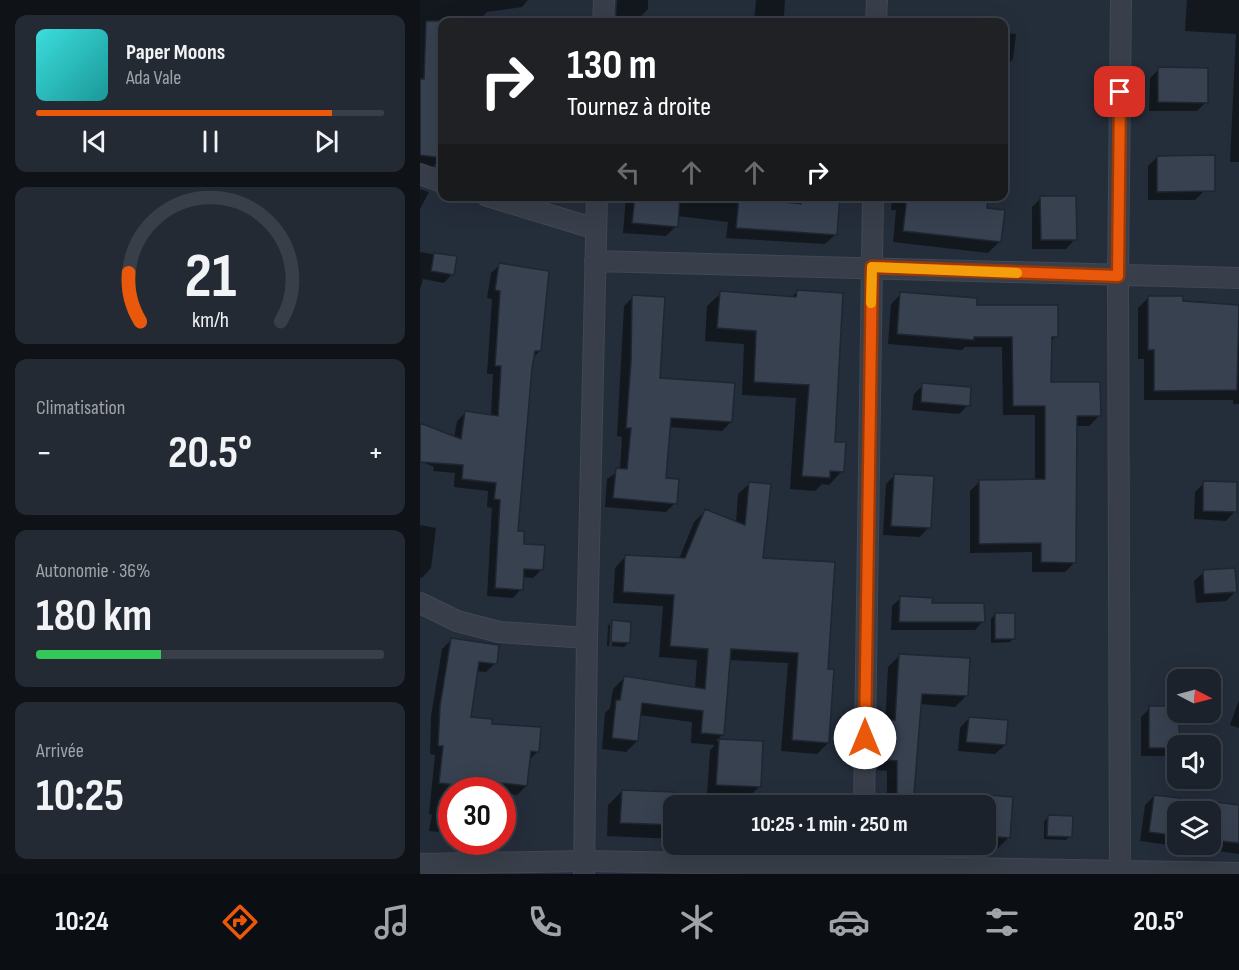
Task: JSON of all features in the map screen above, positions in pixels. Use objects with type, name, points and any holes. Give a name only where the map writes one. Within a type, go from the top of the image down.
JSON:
[{"type":"street","points":[[603,18],[604,0]]},
{"type":"street","points":[[876,18],[877,0]]},
{"type":"street","points":[[1120,872],[1118,276],[1121,0]]},
{"type":"street","points":[[420,174],[438,181]]},
{"type":"street","points":[[504,201],[596,229]]},
{"type":"street","points":[[585,868],[587,638],[597,201]]},
{"type":"street","points":[[864,795],[873,201]]},
{"type":"street","points":[[595,261],[1239,278]]},
{"type":"street","points":[[420,603],[457,621],[499,632],[587,638]]},
{"type":"street","points":[[420,864],[585,868],[1239,873]]},
{"type":"building","points":[[426,21],[438,21],[438,157],[420,155],[420,79],[424,79]]},
{"type":"building","points":[[1158,67],[1208,68],[1208,103],[1158,102]]},
{"type":"building","points":[[1215,155],[1215,191],[1157,192],[1157,156]]},
{"type":"building","points":[[1040,196],[1076,196],[1077,240],[1041,240]]},
{"type":"building","points":[[634,201],[680,201],[678,227],[632,223]]},
{"type":"building","points":[[739,201],[801,204],[801,201],[840,201],[837,235],[736,228]]},
{"type":"building","points":[[906,201],[988,201],[987,208],[1005,210],[1001,242],[903,231]]},
{"type":"building","points":[[434,253],[457,256],[454,275],[431,271]]},
{"type":"building","points":[[499,263],[549,271],[541,351],[535,351],[532,368],[518,531],[524,531],[524,544],[545,545],[543,570],[524,569],[523,590],[495,588],[500,500],[494,499],[496,483],[462,479],[463,465],[420,462],[420,423],[461,439],[465,411],[498,416],[501,366],[495,366],[500,291],[495,290]]},
{"type":"building","points":[[797,290],[843,293],[835,442],[846,442],[844,472],[830,471],[830,478],[802,476],[809,385],[754,382],[756,331],[717,328],[720,291],[796,297]]},
{"type":"building","points":[[900,292],[977,298],[977,305],[1058,305],[1058,337],[1052,337],[1051,382],[1100,382],[1101,416],[1077,416],[1076,563],[1041,562],[1041,543],[979,544],[979,480],[1045,479],[1045,406],[1013,406],[1012,337],[974,337],[974,340],[897,334]]},
{"type":"building","points":[[632,295],[665,297],[660,378],[735,383],[732,422],[671,418],[666,478],[679,479],[677,504],[613,498],[616,468],[627,469],[631,428],[626,428],[631,361]]},
{"type":"building","points":[[1148,296],[1183,296],[1183,301],[1239,305],[1237,390],[1154,391],[1154,350],[1148,350]]},
{"type":"building","points":[[922,383],[971,387],[970,406],[921,402]]},
{"type":"building","points":[[894,474],[934,476],[931,528],[891,526]]},
{"type":"building","points":[[1203,481],[1237,482],[1237,512],[1203,511]]},
{"type":"building","points":[[749,482],[771,484],[763,558],[835,562],[828,669],[834,669],[829,743],[792,740],[798,653],[731,649],[724,735],[701,733],[703,711],[642,703],[638,741],[612,738],[616,700],[620,700],[624,676],[705,689],[708,649],[670,646],[674,595],[623,592],[625,555],[685,558],[705,509],[745,525]]},
{"type":"building","points":[[1235,568],[1237,592],[1204,594],[1203,570]]},
{"type":"building","points":[[900,596],[933,598],[932,603],[984,603],[985,622],[899,622]]},
{"type":"building","points":[[995,613],[1015,613],[1015,639],[995,639]]},
{"type":"building","points":[[612,620],[631,622],[630,643],[611,642]]},
{"type":"building","points":[[451,638],[499,645],[497,664],[479,662],[471,717],[492,719],[492,724],[541,727],[539,752],[531,751],[527,786],[516,785],[516,777],[440,777],[443,746],[438,746],[440,706]]},
{"type":"building","points":[[899,654],[970,658],[968,696],[922,694],[914,795],[897,795],[897,761],[887,760],[890,720],[895,720]]},
{"type":"building","points":[[1149,706],[1167,706],[1167,723],[1179,723],[1179,735],[1167,735],[1167,748],[1149,748]]},
{"type":"building","points":[[969,717],[1008,720],[1006,745],[966,742]]},
{"type":"building","points":[[719,739],[763,741],[761,787],[716,785]]},
{"type":"building","points":[[622,790],[674,792],[674,795],[663,795],[663,825],[620,823]]},
{"type":"building","points":[[1154,795],[1180,798],[1180,801],[1167,801],[1167,834],[1149,832]]},
{"type":"building","points":[[996,796],[1013,797],[1010,838],[996,837]]},
{"type":"building","points":[[1221,803],[1239,805],[1239,843],[1221,841]]},
{"type":"building","points":[[1048,815],[1073,816],[1072,837],[1047,836]]},
{"type":"slow traffic","points":[[871,303],[872,267],[1017,273]]},
{"type":"route","points":[[865,738],[872,267],[1118,276],[1120,92]]}]
